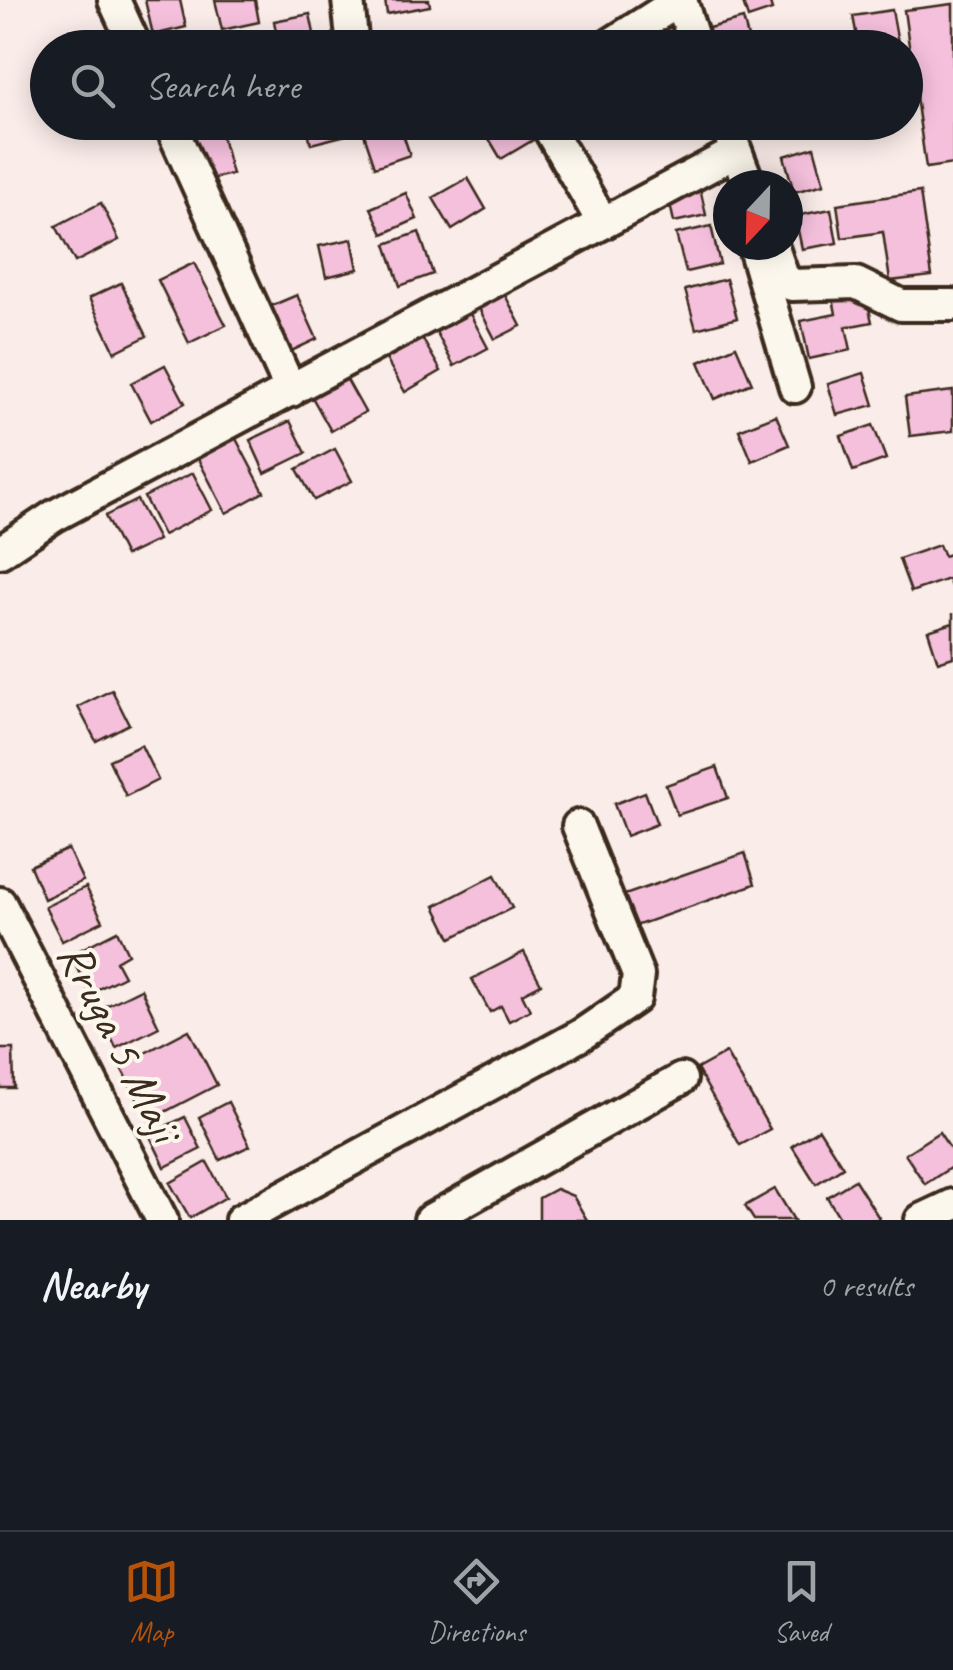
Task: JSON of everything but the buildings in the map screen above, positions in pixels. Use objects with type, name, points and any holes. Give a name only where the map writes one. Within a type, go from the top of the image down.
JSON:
[{"type":"street","points":[[114,0],[128,30]]},
{"type":"street","points":[[348,0],[351,30]]},
{"type":"street","points":[[634,30],[681,0],[690,30]]},
{"type":"street","points":[[177,140],[290,391]]},
{"type":"street","points":[[555,140],[603,223]]},
{"type":"street","points":[[0,552],[54,516],[603,223],[730,165],[728,140]]},
{"type":"street","points":[[757,260],[795,387]]},
{"type":"street","points":[[778,260],[792,285],[856,283],[901,305],[953,304]]},
{"type":"street","points":[[241,1220],[581,1035],[635,998],[638,975],[578,826]]},
{"type":"street","name":"Rruga 5 Maji","points":[[0,903],[162,1220]]},
{"type":"street","points":[[430,1220],[680,1079]]},
{"type":"street","points":[[921,1220],[953,1205]]}]
